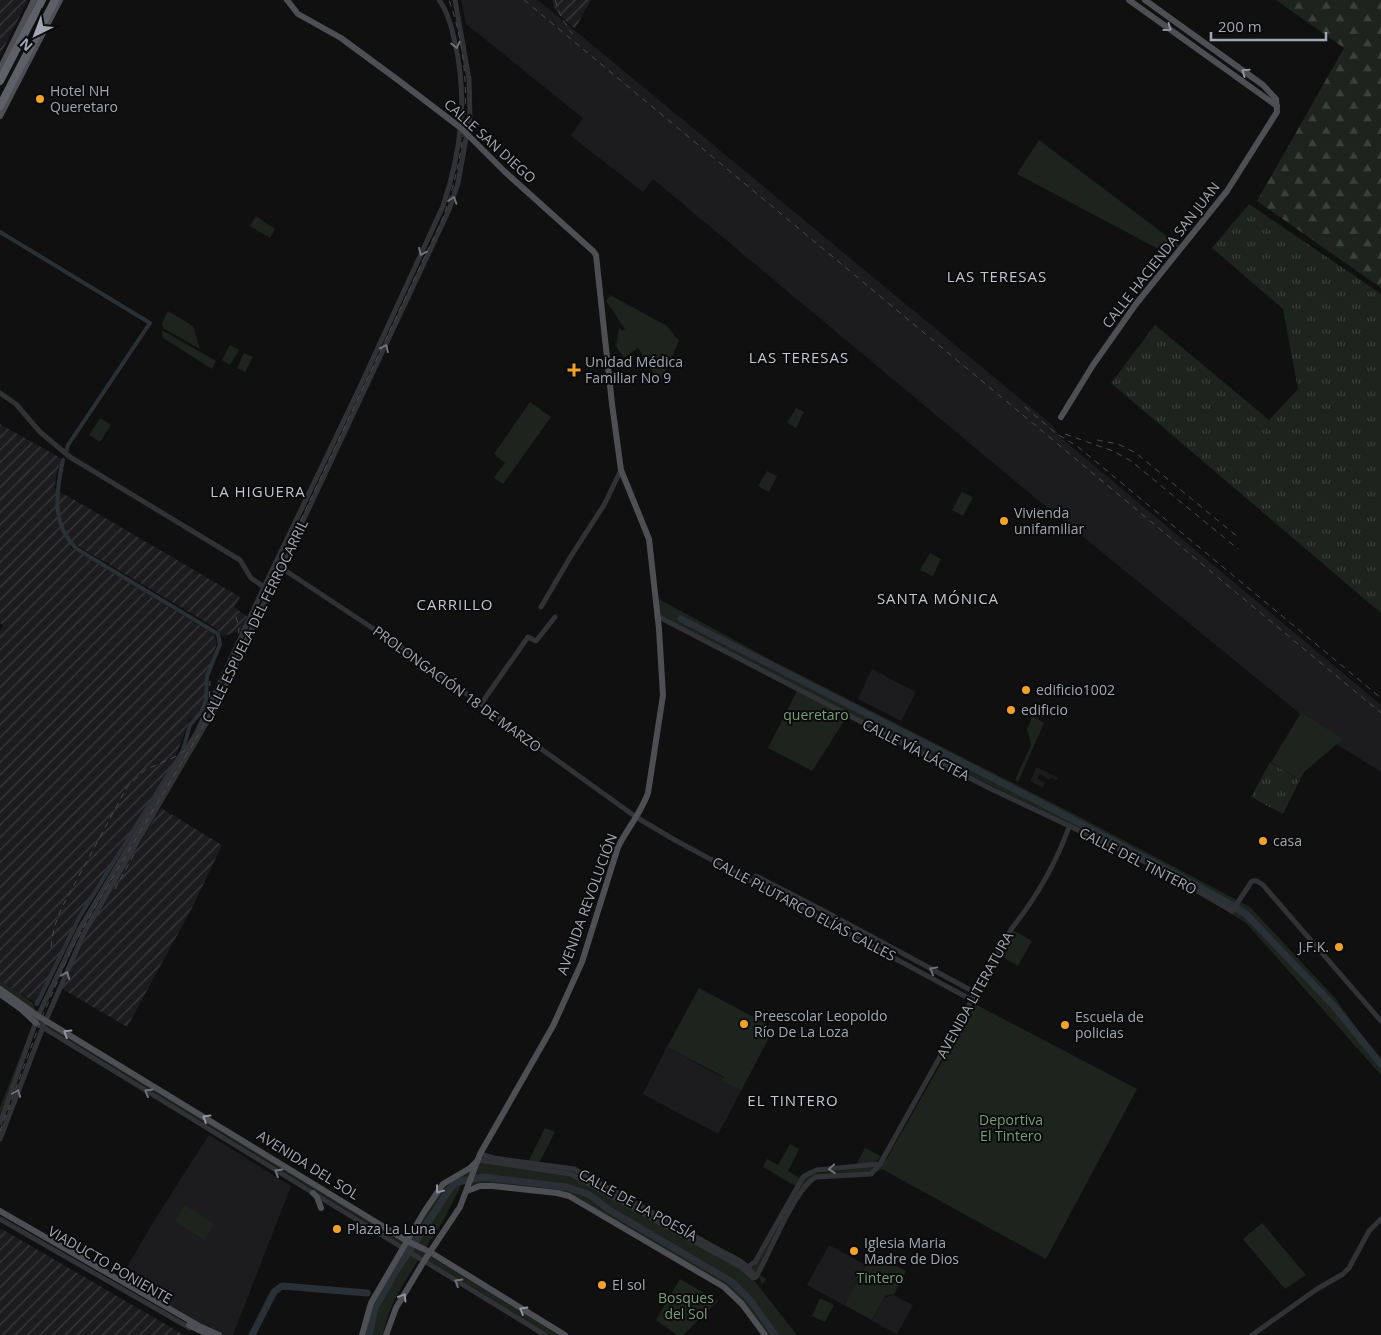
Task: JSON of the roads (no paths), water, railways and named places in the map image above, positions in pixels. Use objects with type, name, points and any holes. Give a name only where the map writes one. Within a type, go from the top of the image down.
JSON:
[{"type":"highway","points":[[1,76],[42,0]]},
{"type":"highway","points":[[4,104],[55,0]]},
{"type":"main road","points":[[1,76],[18,33],[36,0]]},
{"type":"main road","points":[[0,116],[4,104],[60,0]]},
{"type":"main road","name":"CALLE SAN DIEGO","points":[[287,0],[298,14],[341,38],[461,128],[504,171],[593,251],[596,255],[601,286],[606,347]]},
{"type":"main road","points":[[1129,0],[1277,106]]},
{"type":"main road","points":[[1145,0],[1264,85],[1276,99],[1277,106]]},
{"type":"main road","name":"CALLE HACIENDA SAN JUAN","points":[[1061,417],[1093,365],[1136,304],[1227,191],[1274,118],[1277,106]]},
{"type":"main road","name":"AVENIDA REVOLUCIÓN","points":[[362,1335],[371,1303],[410,1243],[424,1212],[443,1184],[470,1168],[479,1157],[553,1026],[582,962],[618,847],[643,806],[648,793],[663,695],[663,671],[649,538],[621,470],[606,347]]},
{"type":"main road","name":"AVENIDA DEL SOL","points":[[0,989],[38,1016],[410,1243],[430,1252],[565,1335]]},
{"type":"main road","points":[[0,994],[36,1023]]},
{"type":"main road","name":"AVENIDA REVOLUCIÓN","points":[[386,1335],[392,1317],[422,1260],[430,1252],[456,1213],[479,1157]]},
{"type":"main road","points":[[467,1190],[480,1186],[493,1186],[557,1192],[569,1196],[724,1287],[742,1304],[765,1335]]},
{"type":"main road","points":[[313,1193],[317,1197],[321,1208]]},
{"type":"main road","points":[[0,1211],[159,1303],[219,1335]]},
{"type":"main road","name":"VIADUCTO PONIENTE","points":[[0,1217],[208,1335]]},
{"type":"street","name":"CALLE ESPUELA DEL FERROCARRIL","points":[[0,1123],[38,1016],[79,930],[197,732],[437,220],[452,179],[461,128],[462,96],[461,69],[446,12],[439,0]]},
{"type":"street","name":"CALLE ESPUELA DEL FERROCARRIL","points":[[0,1139],[46,1020],[84,933],[146,824],[201,734],[449,210],[458,183],[470,116],[469,78],[456,0]]},
{"type":"street","points":[[0,393],[16,404],[40,432],[56,446],[93,471],[240,560],[251,578],[264,587]]},
{"type":"street","points":[[541,608],[576,547],[604,505],[621,470]]},
{"type":"street","points":[[303,506],[309,509]]},
{"type":"street","name":"PROLONGACIÓN 18 DE MARZO","points":[[275,564],[342,607],[481,704],[533,744],[636,817]]},
{"type":"street","name":"CALLE VÍA LÁCTEA","points":[[657,616],[1069,827]]},
{"type":"street","points":[[481,704],[528,637],[536,641],[555,617]]},
{"type":"street","name":"CALLE PLUTARCO ELÍAS CALLES","points":[[636,817],[673,839],[824,911],[976,994]]},
{"type":"street","name":"CALLE DEL TINTERO","points":[[1069,827],[1158,868],[1232,911],[1252,881],[1258,881],[1343,979]]},
{"type":"street","name":"AVENIDA LITERATURA","points":[[755,1277],[793,1206],[810,1181],[816,1177],[870,1174],[880,1164],[1012,928],[1030,906],[1042,885],[1069,827]]},
{"type":"street","name":"CALLE PLUTARCO ELÍAS CALLES","points":[[754,879],[972,1000]]},
{"type":"street","points":[[1343,979],[1381,1021]]},
{"type":"street","points":[[1343,979],[1353,994],[1381,1026]]},
{"type":"street","name":"AVENIDA DEL SOL","points":[[36,1023],[545,1335]]},
{"type":"street","name":"CALLE DE LA POESÍA","points":[[479,1157],[571,1174],[747,1268],[755,1277]]},
{"type":"street","points":[[747,1268],[756,1262],[803,1177],[817,1170],[880,1164]]},
{"type":"street","points":[[0,1217],[126,1292],[204,1335]]},
{"type":"street","points":[[1252,1335],[1317,1289],[1343,1274],[1349,1268],[1369,1231],[1381,1219]]},
{"type":"waterway","points":[[0,232],[150,323],[68,445],[66,452]]},
{"type":"waterway","points":[[37,1004],[79,918],[183,750],[190,725],[201,712],[206,700],[207,676],[220,644],[218,634],[77,549],[69,540],[59,519],[57,496],[63,460]]},
{"type":"waterway","points":[[681,619],[1025,795],[1230,904],[1247,915],[1334,1006],[1381,1064]]},
{"type":"waterway","points":[[369,1335],[375,1308],[396,1271],[449,1190],[457,1182],[483,1177],[566,1187],[588,1194],[611,1211],[732,1282],[750,1300],[775,1335]]},
{"type":"waterway","points":[[252,1335],[274,1292],[282,1286],[367,1293]]},
{"type":"railway","points":[[0,1131],[43,1015],[71,950],[209,715],[443,218],[458,164],[465,110],[463,55],[449,0]]},
{"type":"railway","points":[[524,0],[1381,713]]},
{"type":"railway","points":[[555,0],[561,17],[573,35]]},
{"type":"railway","points":[[1025,407],[1057,434],[1077,446],[1381,698]]},
{"type":"railway","points":[[1065,434],[1113,451],[1131,461],[1238,549]]},
{"type":"railway","points":[[1097,440],[1118,444],[1136,453],[1239,538]]},
{"type":"railway","points":[[236,617],[239,627],[238,646]]},
{"type":"railway","points":[[209,708],[210,681]]},
{"type":"railway","points":[[51,947],[54,928],[61,909],[127,787],[145,770],[179,755],[189,747]]},
{"type":"railway","points":[[115,889],[136,851]]},
{"type":"place","name":"Hotel NH Queretaro","points":[[40,99]]},
{"type":"place","name":"Unidad Médica Familiar No 9","points":[[574,370]]},
{"type":"place","name":"Vivienda unifamiliar","points":[[1004,521]]},
{"type":"place","name":"edificio1002","points":[[1026,690]]},
{"type":"place","name":"edificio","points":[[1011,710]]},
{"type":"place","name":"casa","points":[[1263,841]]},
{"type":"place","name":"J.F.K.","points":[[1339,947]]},
{"type":"place","name":"Preescolar Leopoldo Río De La Loza","points":[[744,1024]]},
{"type":"place","name":"Escuela de policias","points":[[1065,1025]]},
{"type":"place","name":"Plaza La Luna","points":[[337,1229]]},
{"type":"place","name":"Iglesia Maria Madre de Dios","points":[[854,1251]]},
{"type":"place","name":"El sol","points":[[602,1285]]},
{"type":"district","name":"LAS TERESAS","points":[[997,277]]},
{"type":"district","name":"LAS TERESAS","points":[[799,358]]},
{"type":"district","name":"LA HIGUERA","points":[[258,492]]},
{"type":"district","name":"SANTA MÓNICA","points":[[938,599]]},
{"type":"district","name":"CARRILLO","points":[[455,605]]},
{"type":"district","name":"EL TINTERO","points":[[793,1101]]},
{"type":"park label","name":"queretaro","points":[[816,715]]},
{"type":"park label","name":"Deportiva El Tintero","points":[[1011,1128]]},
{"type":"park label","name":"Tintero","points":[[880,1278]]},
{"type":"park label","name":"Bosques del Sol","points":[[686,1306]]}]
